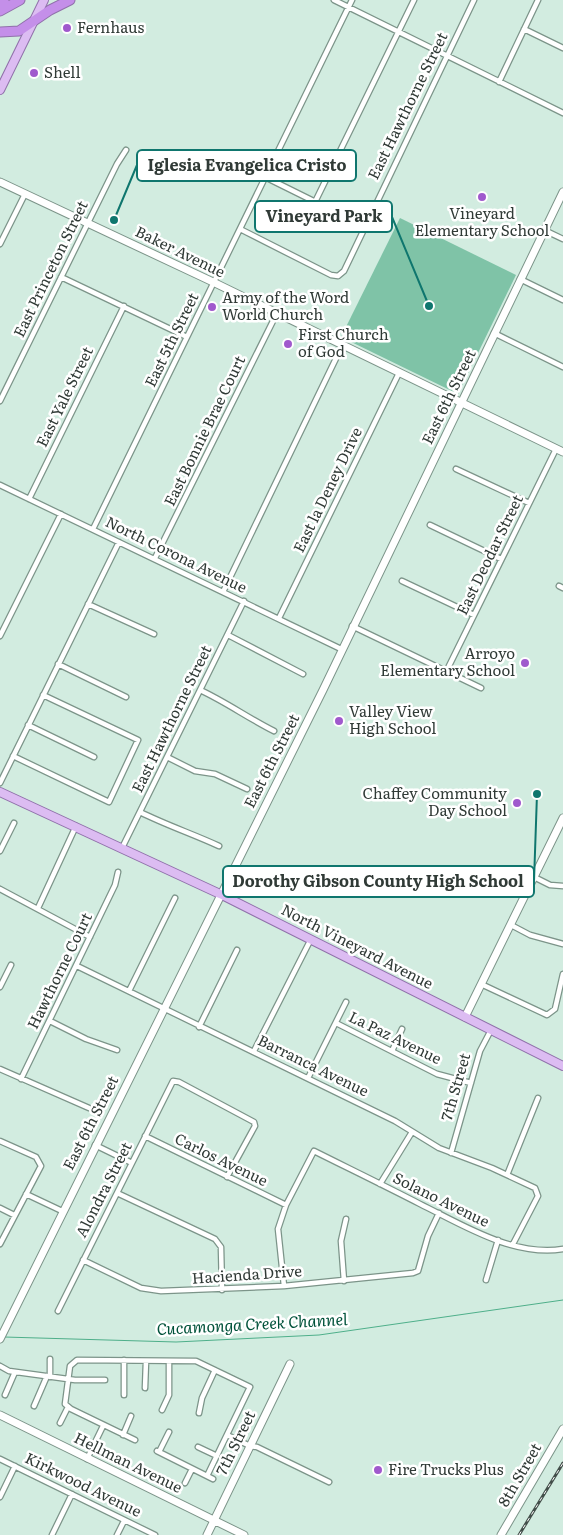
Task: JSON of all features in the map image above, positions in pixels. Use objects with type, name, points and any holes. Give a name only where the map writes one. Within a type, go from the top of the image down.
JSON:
[{"type":"highway","points":[[0,2],[4,0]]},
{"type":"highway","points":[[0,11],[20,0]]},
{"type":"highway","points":[[0,32],[19,31],[50,10],[70,0]]},
{"type":"main road","points":[[0,90],[44,0]]},
{"type":"main road","name":"North Vineyard Avenue","points":[[0,792],[76,826],[311,938],[563,1066]]},
{"type":"street","points":[[334,0],[563,113]]},
{"type":"street","name":"East 5th Street","points":[[93,529],[352,0]]},
{"type":"street","points":[[315,202],[414,0]]},
{"type":"street","name":"East Hawthorne Street","points":[[240,229],[338,276],[344,271],[474,0]]},
{"type":"street","points":[[499,82],[538,0]]},
{"type":"street","points":[[524,28],[563,48]]},
{"type":"street","name":"East Princeton Street","points":[[0,401],[61,276],[126,150]]},
{"type":"street","points":[[265,177],[364,226]]},
{"type":"street","name":"Baker Avenue","points":[[0,182],[213,282],[276,315],[563,452]]},
{"type":"street","name":"East 6th Street","points":[[0,1339],[62,1211],[323,690],[352,626],[563,192]]},
{"type":"street","points":[[0,244],[25,194]]},
{"type":"street","points":[[544,230],[563,239]]},
{"type":"street","points":[[61,276],[187,337]]},
{"type":"street","points":[[520,279],[563,300]]},
{"type":"street","name":"East Yale Street","points":[[29,499],[124,306]]},
{"type":"street","name":"East Bonnie Brae Court","points":[[156,558],[276,315]]},
{"type":"street","points":[[494,333],[563,367]]},
{"type":"street","points":[[223,592],[342,346]]},
{"type":"street","name":"East la Deney Drive","points":[[279,618],[399,374]]},
{"type":"street","name":"East Deodar Street","points":[[446,672],[556,449]]},
{"type":"street","points":[[456,469],[529,503]]},
{"type":"street","name":"North Corona Avenue","points":[[0,485],[156,558],[341,649]]},
{"type":"street","points":[[0,636],[61,514]]},
{"type":"street","points":[[430,525],[502,559]]},
{"type":"street","points":[[0,782],[119,542]]},
{"type":"street","points":[[402,581],[474,615]]},
{"type":"street","name":"East Hawthorne Street","points":[[122,848],[244,601]]},
{"type":"street","points":[[88,604],[154,634]]},
{"type":"street","points":[[352,626],[481,688]]},
{"type":"street","points":[[228,635],[303,674]]},
{"type":"street","points":[[58,664],[126,697]]},
{"type":"street","points":[[200,690],[229,704],[243,716],[274,731]]},
{"type":"street","points":[[13,756],[109,802],[138,740],[43,695]]},
{"type":"street","points":[[28,725],[94,757]]},
{"type":"street","points":[[167,758],[195,771],[215,774],[247,788]]},
{"type":"street","points":[[140,812],[168,826],[185,830],[219,846]]},
{"type":"street","points":[[465,1017],[563,818]]},
{"type":"street","points":[[0,851],[14,823]]},
{"type":"street","points":[[38,908],[76,826]]},
{"type":"street","name":"Hawthorne Court","points":[[22,1079],[116,885],[118,872]]},
{"type":"street","points":[[534,877],[550,885],[563,886]]},
{"type":"street","points":[[0,888],[90,937]]},
{"type":"street","points":[[129,991],[175,898]]},
{"type":"street","points":[[511,925],[530,934],[563,944]]},
{"type":"street","points":[[254,1051],[311,938]]},
{"type":"street","points":[[199,1027],[238,950]]},
{"type":"street","points":[[0,987],[11,965]]},
{"type":"street","name":"Barranca Avenue","points":[[76,966],[129,991],[163,1010],[254,1051],[395,1121],[451,1153],[507,1175],[537,1191],[538,1196],[513,1244]]},
{"type":"street","points":[[481,984],[547,1015],[555,1009],[563,974]]},
{"type":"street","points":[[308,1078],[346,1002]]},
{"type":"street","points":[[50,1021],[86,1039],[117,1050]]},
{"type":"street","name":"La Paz Avenue","points":[[336,1023],[437,1074],[471,1083]]},
{"type":"street","points":[[392,1051],[402,1029]]},
{"type":"street","name":"7th Street","points":[[451,1153],[480,1051],[491,1030]]},
{"type":"street","points":[[0,1069],[89,1108]]},
{"type":"street","name":"Alondra Street","points":[[58,1311],[173,1081],[179,1082],[254,1122],[255,1126],[227,1177]]},
{"type":"street","points":[[507,1175],[538,1098]]},
{"type":"street","points":[[380,1184],[412,1132]]},
{"type":"street","name":"Carlos Avenue","points":[[145,1136],[286,1205]]},
{"type":"street","points":[[0,1140],[36,1157],[40,1161],[41,1166],[0,1244]]},
{"type":"street","points":[[95,1145],[132,1163]]},
{"type":"street","name":"Solano Avenue","points":[[286,1205],[314,1151],[498,1240],[544,1251],[563,1249]]},
{"type":"street","points":[[117,1193],[215,1239],[221,1247],[222,1290]]},
{"type":"street","points":[[26,1194],[62,1211]]},
{"type":"street","points":[[284,1286],[278,1229],[286,1205]]},
{"type":"street","points":[[0,1208],[14,1215]]},
{"type":"street","name":"Hacienda Drive","points":[[83,1260],[141,1288],[178,1292],[344,1281],[418,1271],[428,1236],[439,1213]]},
{"type":"street","points":[[344,1281],[341,1241],[346,1219]]},
{"type":"street","points":[[486,1280],[498,1240]]},
{"type":"street","points":[[34,1406],[48,1376],[50,1359]]},
{"type":"street","points":[[135,1440],[103,1426],[65,1404],[70,1366],[77,1360],[196,1361],[250,1387],[207,1476]]},
{"type":"street","points":[[124,1360],[124,1395]]},
{"type":"street","points":[[145,1388],[146,1361]]},
{"type":"street","points":[[162,1410],[169,1395],[169,1361]]},
{"type":"street","name":"7th Street","points":[[207,1535],[290,1364]]},
{"type":"street","points":[[0,1366],[15,1372],[69,1379],[105,1380]]},
{"type":"street","points":[[199,1413],[202,1398],[215,1370]]},
{"type":"street","points":[[6,1395],[15,1372]]},
{"type":"street","points":[[60,1423],[68,1406]]},
{"type":"street","name":"Hellman Avenue","points":[[0,1415],[244,1535]]},
{"type":"street","points":[[123,1435],[132,1416]]},
{"type":"street","points":[[87,1459],[103,1426]]},
{"type":"street","name":"8th Street","points":[[501,1535],[563,1429]]},
{"type":"street","points":[[169,1432],[158,1452],[213,1479]]},
{"type":"street","points":[[227,1435],[250,1446],[257,1447],[329,1482]]},
{"type":"street","points":[[198,1447],[217,1456]]},
{"type":"street","name":"Kirkwood Avenue","points":[[0,1458],[154,1535]]},
{"type":"street","points":[[0,1497],[15,1466]]},
{"type":"street","points":[[185,1483],[192,1469]]},
{"type":"street","points":[[52,1535],[72,1494]]},
{"type":"street","points":[[117,1535],[124,1521]]},
{"type":"green space","points":[[400,218],[516,275],[458,394],[341,337]]},
{"type":"waterway","name":"Cucamonga Creek Channel","points":[[4,1337],[176,1342],[319,1335],[563,1300]]},
{"type":"railway","points":[[519,1535],[563,1463]]},
{"type":"place","name":"Fernhaus","points":[[67,28]]},
{"type":"place","name":"Shell","points":[[34,73]]},
{"type":"place","name":"Vineyard Elementary School","points":[[482,197]]},
{"type":"place","name":"Iglesia Evangelica Cristo","points":[[114,220]]},
{"type":"place","name":"Vineyard Park","points":[[429,306]]},
{"type":"place","name":"Army of the Word World Church","points":[[212,307]]},
{"type":"place","name":"First Church of God","points":[[288,344]]},
{"type":"place","name":"Arroyo Elementary School","points":[[525,663]]},
{"type":"place","name":"Valley View High School","points":[[339,721]]},
{"type":"place","name":"Dorothy Gibson County High School","points":[[537,794]]},
{"type":"place","name":"Chaffey Community Day School","points":[[517,803]]},
{"type":"place","name":"Fire Trucks Plus","points":[[378,1470]]}]
